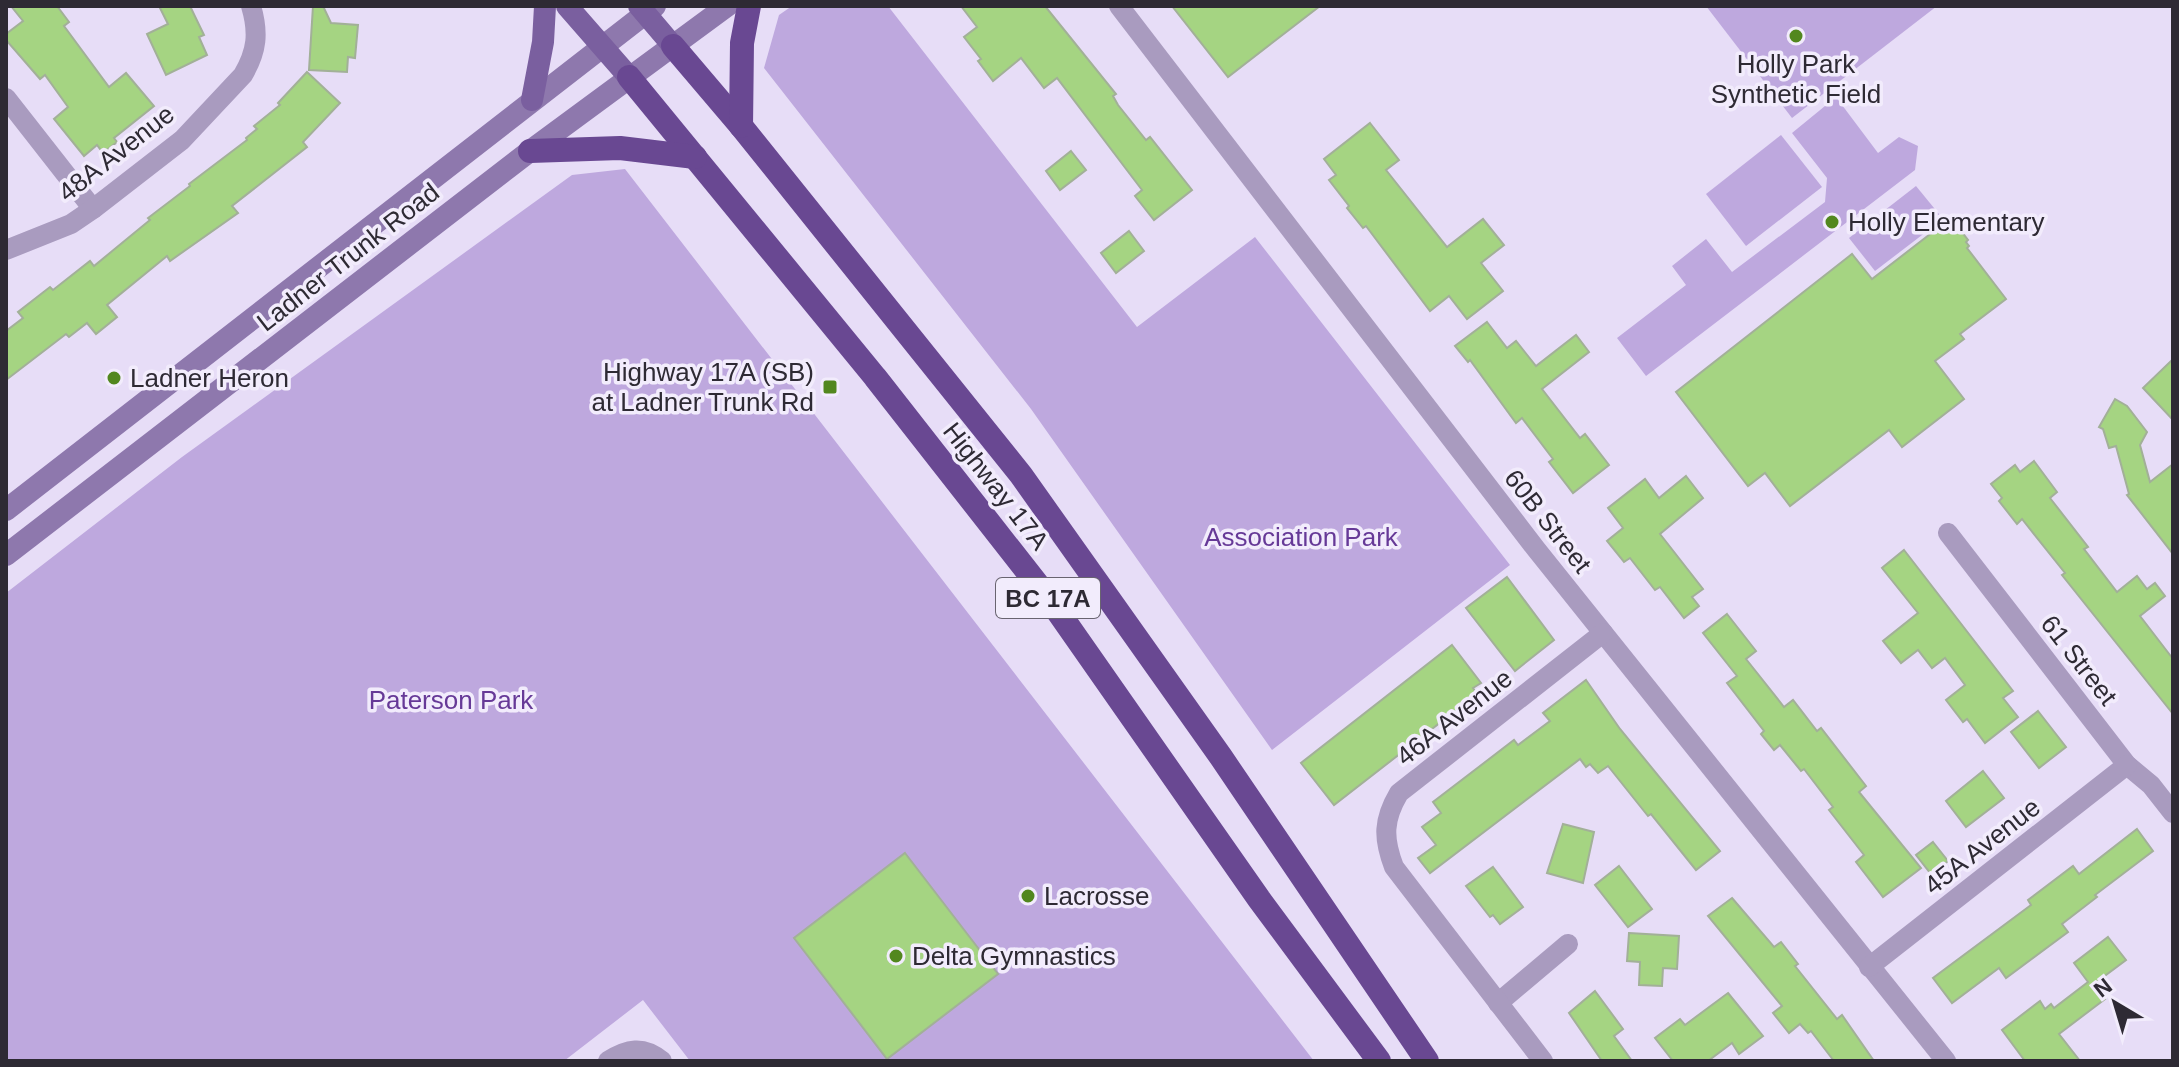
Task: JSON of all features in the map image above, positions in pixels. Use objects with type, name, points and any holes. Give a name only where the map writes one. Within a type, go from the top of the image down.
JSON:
[{"type":"highway","points":[[741,126],[742,43],[749,6]]},
{"type":"highway","name":"Highway 17A","points":[[673,46],[741,126],[1021,475],[1221,757],[1427,1061]]},
{"type":"highway","name":"Highway 17A","points":[[629,77],[875,377],[1052,603],[1259,899],[1379,1061]]},
{"type":"highway","points":[[530,151],[620,148],[695,157]]},
{"type":"main road","points":[[532,100],[543,42],[545,6]]},
{"type":"main road","name":"Highway 17A","points":[[567,6],[629,77]]},
{"type":"main road","name":"Ladner Trunk Road","points":[[6,555],[530,151],[727,6]]},
{"type":"main road","name":"Ladner Trunk Road","points":[[6,510],[603,46],[647,8]]},
{"type":"main road","name":"Highway 17A","points":[[647,8],[673,46]]},
{"type":"street","name":"48A Avenue","points":[[6,250],[71,224],[182,140],[243,75],[257,39],[251,6]]},
{"type":"street","name":"60B Street","points":[[1119,6],[1603,633],[1946,1061]]},
{"type":"street","points":[[6,98],[93,209]]},
{"type":"street","name":"61 Street","points":[[1948,533],[2127,765],[2151,785],[2173,813]]},
{"type":"street","name":"46A Avenue","points":[[1498,1003],[1394,867],[1387,849],[1388,811],[1399,793],[1603,633]]},
{"type":"street","name":"45A Avenue","points":[[1869,967],[2127,765]]},
{"type":"street","points":[[1543,1061],[1498,1003],[1568,944]]},
{"type":"street","points":[[608,1061],[626,1050],[652,1053],[662,1061]]},
{"type":"green space","name":"Association Park","points":[[792,6],[888,6],[1137,327],[1255,237],[1510,565],[1272,750],[1031,409],[764,68],[779,15]]},
{"type":"green space","points":[[1706,6],[1937,6],[1792,118]]},
{"type":"green space","points":[[1836,97],[1878,153],[1899,137],[1918,146],[1915,170],[1646,376],[1617,338],[1686,285],[1672,266],[1706,239],[1732,272],[1825,202],[1827,178],[1792,133]]},
{"type":"green space","points":[[1781,135],[1822,187],[1746,246],[1706,194]]},
{"type":"green space","name":"Paterson Park","points":[[625,169],[1314,1061],[690,1061],[643,1000],[564,1061],[6,1061],[6,593],[182,457],[572,175]]},
{"type":"green space","points":[[1916,186],[1943,219],[1875,271],[1849,238]]},
{"type":"building","points":[[11,6],[57,6],[69,22],[64,26],[109,87],[126,73],[154,106],[114,138],[117,142],[103,153],[97,145],[84,156],[54,119],[68,107],[45,75],[40,79],[6,40],[6,34],[23,21]]},
{"type":"building","points":[[159,6],[190,6],[204,35],[199,37],[207,55],[166,75],[147,34],[168,24]]},
{"type":"building","points":[[313,6],[323,6],[331,23],[358,25],[355,58],[348,57],[347,72],[309,70]]},
{"type":"building","points":[[961,6],[1045,6],[1116,94],[1113,96],[1118,105],[1146,140],[1150,137],[1192,190],[1154,220],[1135,196],[1142,190],[1057,78],[1044,88],[1021,58],[993,81],[964,37],[977,27]]},
{"type":"building","points":[[1172,6],[1320,6],[1228,77]]},
{"type":"building","points":[[307,72],[340,103],[303,142],[307,147],[232,206],[238,213],[170,261],[167,256],[107,305],[117,317],[96,334],[87,323],[69,337],[66,334],[6,380],[6,331],[23,318],[18,312],[90,261],[94,266],[189,184],[247,140],[257,129],[254,126],[280,105],[278,103]]},
{"type":"building","points":[[1370,123],[1399,160],[1386,170],[1447,247],[1483,219],[1504,245],[1481,263],[1503,291],[1467,319],[1449,296],[1430,311],[1366,226],[1363,228],[1347,208],[1349,206],[1329,180],[1336,175],[1324,159]]},
{"type":"building","points":[[1071,151],[1086,170],[1060,190],[1046,171]]},
{"type":"building","name":"Holly Elementary","points":[[1951,218],[1968,240],[1967,248],[2006,299],[1960,334],[1964,339],[1935,361],[1964,399],[1902,447],[1889,430],[1790,506],[1765,473],[1748,486],[1676,392],[1852,254],[1872,279]]},
{"type":"building","points":[[1129,231],[1144,251],[1116,273],[1101,253]]},
{"type":"building","points":[[1487,322],[1507,348],[1516,341],[1536,366],[1576,335],[1589,352],[1542,389],[1580,438],[1585,434],[1609,465],[1573,493],[1549,462],[1553,459],[1522,418],[1516,423],[1470,360],[1468,362],[1455,346]]},
{"type":"building","points":[[2173,359],[2173,420],[2143,388]]},
{"type":"building","points":[[2115,399],[2127,406],[2147,432],[2140,445],[2150,482],[2173,464],[2173,554],[2127,495],[2116,446],[2109,448],[2103,429],[2099,427]]},
{"type":"building","points":[[2034,461],[2057,492],[2050,498],[2088,547],[2084,549],[2117,592],[2137,576],[2147,589],[2155,583],[2165,596],[2140,616],[2173,659],[2173,714],[2062,575],[2065,573],[2022,519],[2017,524],[1999,501],[2002,498],[1991,484],[2015,465],[2020,472]]},
{"type":"building","points":[[1686,476],[1703,498],[1660,534],[1703,589],[1692,597],[1699,606],[1684,618],[1660,587],[1655,590],[1630,558],[1624,562],[1607,541],[1623,528],[1608,508],[1645,479],[1659,498]]},
{"type":"building","points":[[1904,550],[2013,691],[2003,698],[2018,717],[1985,743],[1967,719],[1963,722],[1946,700],[1965,685],[1945,658],[1932,668],[1918,650],[1901,663],[1883,641],[1918,613],[1882,568]]},
{"type":"building","points":[[1507,577],[1554,640],[1515,671],[1466,608]]},
{"type":"building","points":[[1727,614],[1756,651],[1746,659],[1784,707],[1793,700],[1817,731],[1821,728],[1866,786],[1859,792],[1921,868],[1883,897],[1856,862],[1864,855],[1829,810],[1833,807],[1804,769],[1801,771],[1780,745],[1774,750],[1761,734],[1764,731],[1727,683],[1737,676],[1703,633]]},
{"type":"building","points":[[1452,645],[1481,683],[1473,688],[1477,694],[1334,805],[1301,763]]},
{"type":"building","points":[[1586,680],[1620,729],[1720,851],[1696,870],[1608,766],[1598,773],[1590,764],[1586,767],[1580,759],[1430,873],[1418,858],[1436,845],[1422,827],[1441,813],[1433,802],[1514,740],[1518,745],[1550,721],[1543,713]]},
{"type":"building","points":[[2038,711],[2066,747],[2039,768],[2011,732]]},
{"type":"building","points":[[1983,771],[2004,798],[1966,827],[1946,801]]},
{"type":"building","points":[[1563,824],[1594,832],[1583,883],[1547,873]]},
{"type":"building","points":[[2137,829],[2153,851],[2062,924],[2068,932],[2006,978],[1999,968],[1952,1003],[1933,978],[2031,905],[2028,900],[2073,866],[2079,874]]},
{"type":"building","points":[[1933,842],[1948,861],[1931,874],[1916,855]]},
{"type":"building","name":"Delta Gymnastics","points":[[905,853],[998,974],[887,1059],[794,938]]},
{"type":"building","points":[[1619,866],[1652,909],[1628,927],[1595,885]]},
{"type":"building","points":[[1493,867],[1523,907],[1500,924],[1493,915],[1490,917],[1466,886]]},
{"type":"building","points":[[1732,898],[1774,947],[1781,942],[1798,964],[1795,966],[1837,1019],[1842,1015],[1874,1061],[1834,1061],[1811,1031],[1808,1033],[1800,1024],[1789,1033],[1773,1013],[1782,1006],[1708,916]]},
{"type":"building","points":[[1629,933],[1679,936],[1677,969],[1663,968],[1662,986],[1639,985],[1640,962],[1627,961]]},
{"type":"building","points":[[2108,937],[2126,960],[2094,984],[2105,999],[2059,1034],[2080,1061],[2025,1061],[2002,1030],[2040,1001],[2045,1009],[2051,1004],[2054,1008],[2088,982],[2074,963]]},
{"type":"building","points":[[1595,991],[1623,1029],[1614,1036],[1632,1061],[1602,1061],[1569,1013]]},
{"type":"building","points":[[1728,993],[1763,1036],[1739,1054],[1732,1043],[1708,1061],[1673,1061],[1655,1038],[1680,1019],[1685,1025]]},
{"type":"place","name":"Holly Park Synthetic Field","points":[[1796,36]]},
{"type":"place","name":"Holly Elementary","points":[[1832,222]]},
{"type":"place","name":"Ladner Heron","points":[[114,378]]},
{"type":"place","name":"Highway 17A (SB) at Ladner Trunk Rd","points":[[830,387]]},
{"type":"place","name":"Lacrosse","points":[[1028,896]]},
{"type":"place","name":"Delta Gymnastics","points":[[896,956]]}]
